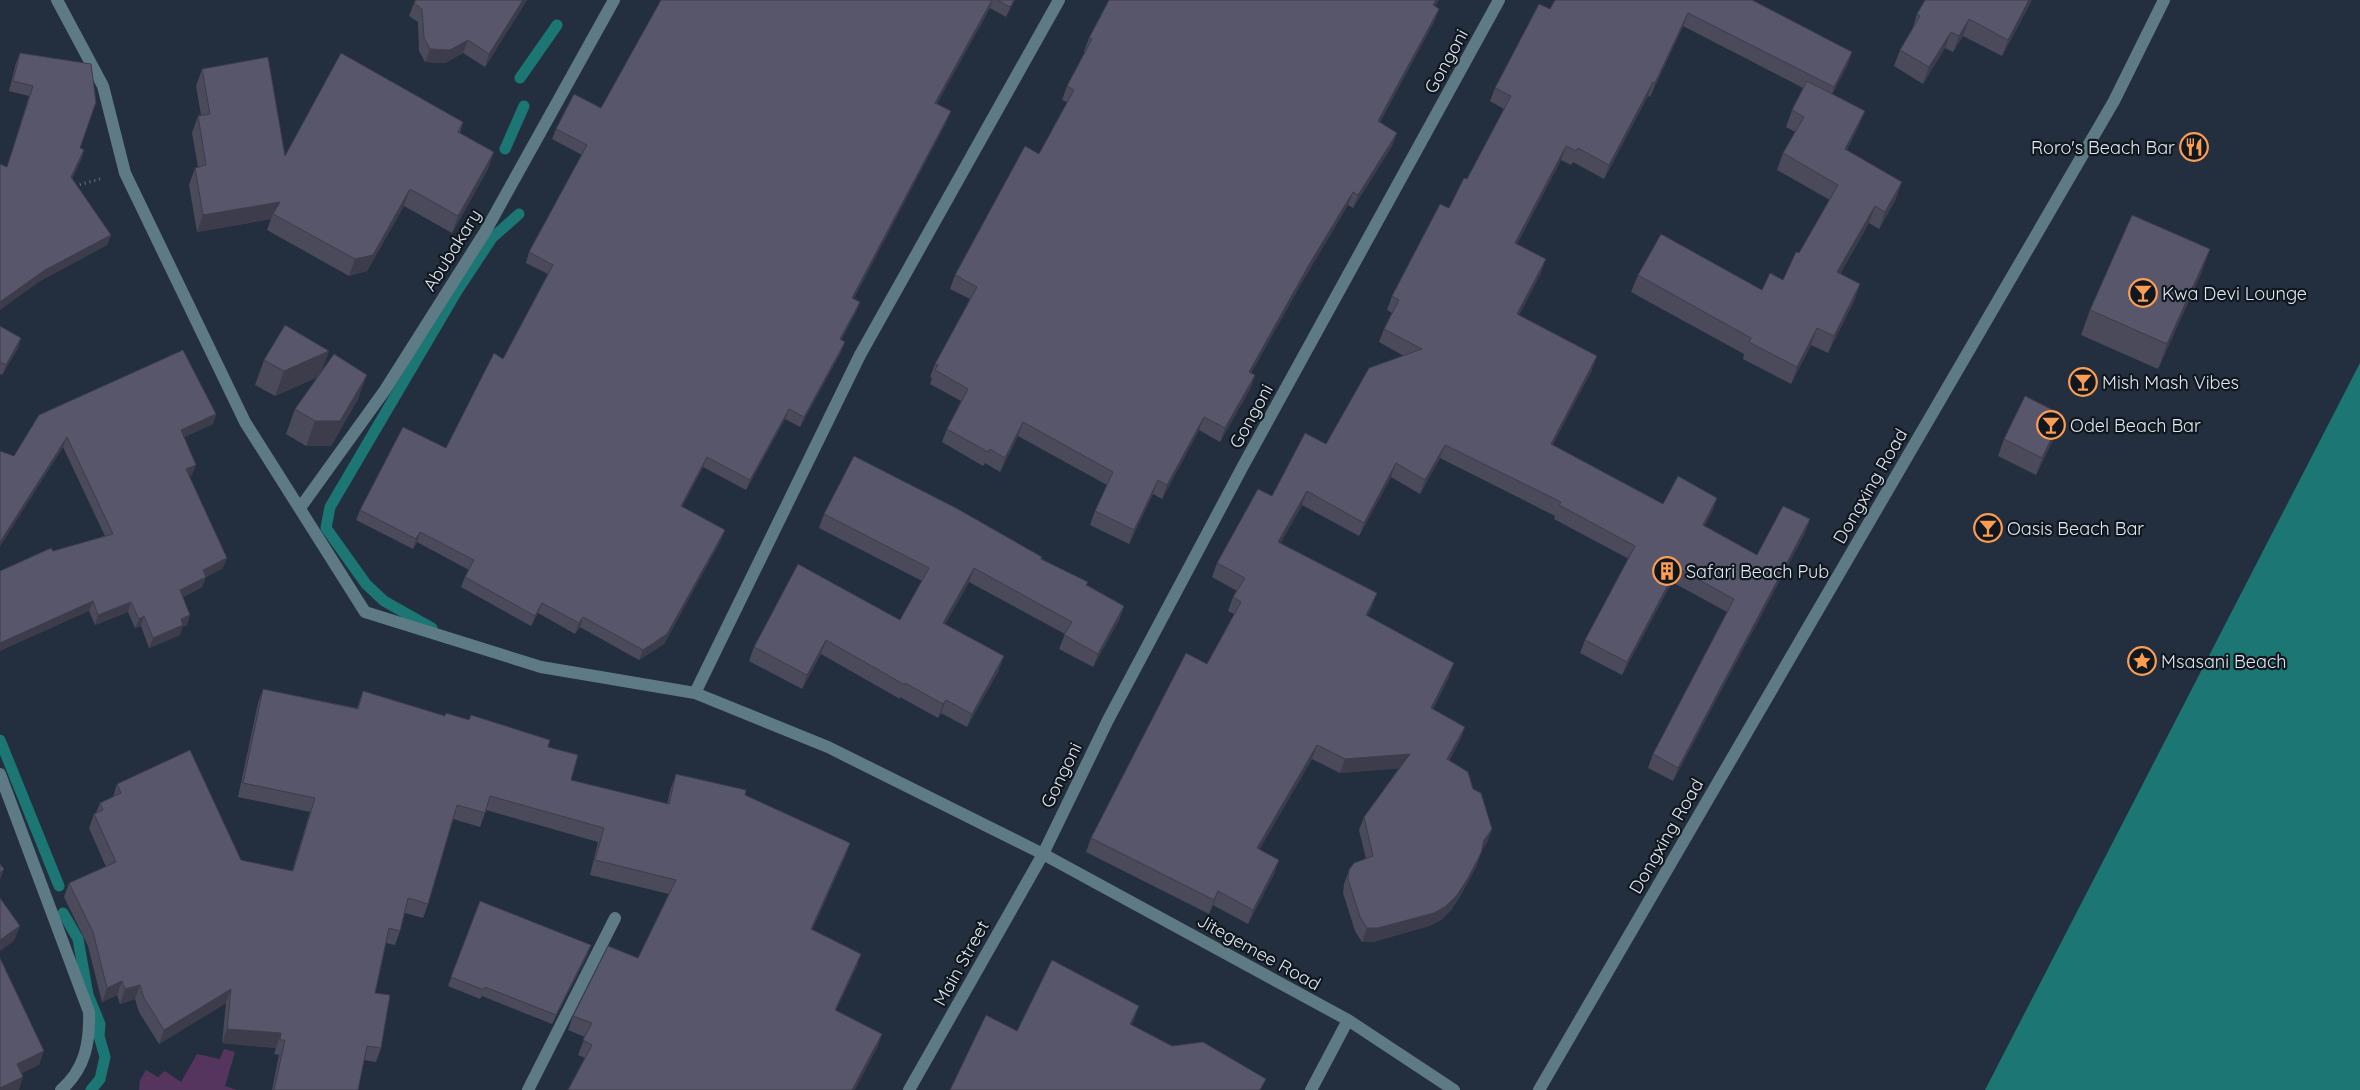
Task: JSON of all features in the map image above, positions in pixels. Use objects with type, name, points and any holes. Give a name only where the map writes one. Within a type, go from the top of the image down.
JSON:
[{"type":"street","name":"Jitegemee Road","points":[[57,0],[103,86],[125,173],[245,422],[365,612],[541,666],[695,693],[828,747],[1043,854],[1348,1020],[1454,1090]]},
{"type":"street","name":"Abubakary","points":[[300,508],[385,390],[485,232],[614,0]]},
{"type":"street","points":[[695,693],[860,356],[1059,0]]},
{"type":"street","name":"Gongoni","points":[[1043,854],[1108,720],[1238,474],[1499,0]]},
{"type":"street","name":"Dongxing Road","points":[[1539,1090],[2114,101],[2164,0]]},
{"type":"street","points":[[0,774],[89,1012],[90,1036],[84,1059],[72,1080],[61,1090]]},
{"type":"street","name":"Main Street","points":[[909,1090],[1043,854]]},
{"type":"street","points":[[528,1090],[615,918]]},
{"type":"street","points":[[1311,1090],[1348,1020]]},
{"type":"path","points":[[71,188],[78,184],[125,173]]},
{"type":"shaded area","points":[[2360,363],[2360,1090],[1985,1090]]},
{"type":"shaded area","points":[[224,1049],[235,1052],[225,1086],[237,1090],[139,1090],[140,1080],[146,1070],[158,1077],[165,1071],[181,1082],[197,1054],[220,1059]]},
{"type":"building","points":[[416,0],[523,0],[489,54],[468,40],[450,50],[430,49],[424,38],[422,9],[414,3]]},
{"type":"building","points":[[661,0],[992,0],[935,103],[951,111],[852,298],[860,302],[840,339],[845,342],[804,417],[789,409],[750,480],[707,457],[681,506],[725,530],[667,634],[643,650],[583,617],[579,623],[542,603],[535,616],[465,577],[474,560],[420,532],[416,539],[360,510],[403,427],[446,448],[494,353],[503,359],[553,265],[529,252],[587,145],[556,129],[574,94],[601,108]]},
{"type":"building","points":[[997,0],[1014,0],[1010,7]]},
{"type":"building","points":[[1109,0],[1436,0],[1433,5],[1439,9],[1378,121],[1397,133],[1358,195],[1353,192],[1310,263],[1249,372],[1255,375],[1225,428],[1204,417],[1167,485],[1158,480],[1134,530],[1095,511],[1113,472],[1023,422],[1005,458],[990,449],[988,452],[947,429],[968,389],[935,370],[938,365],[935,364],[977,287],[955,275],[1025,146],[1039,154],[1074,90],[1067,86],[1092,39],[1089,38]]},
{"type":"building","points":[[1555,0],[1752,0],[1852,52],[1834,87],[1688,13],[1655,83],[1653,82],[1609,165],[1578,148],[1576,151],[1566,146],[1515,243],[1546,259],[1517,314],[1597,356],[1551,444],[1663,504],[1678,476],[1717,498],[1703,525],[1757,555],[1783,506],[1810,519],[1678,768],[1653,754],[1734,599],[1677,568],[1627,662],[1585,640],[1635,546],[1559,505],[1561,502],[1445,445],[1425,480],[1396,463],[1364,523],[1307,491],[1278,542],[1377,593],[1366,615],[1454,663],[1431,708],[1465,727],[1447,759],[1468,772],[1473,789],[1481,793],[1492,829],[1484,840],[1481,853],[1468,878],[1457,895],[1446,906],[1434,913],[1378,928],[1367,928],[1360,917],[1348,879],[1349,870],[1354,863],[1373,856],[1364,817],[1410,754],[1345,759],[1317,745],[1257,848],[1279,860],[1253,910],[1218,891],[1214,900],[1091,838],[1186,653],[1207,664],[1241,602],[1233,597],[1245,578],[1217,563],[1258,489],[1272,496],[1305,433],[1326,444],[1369,368],[1422,349],[1384,329],[1399,300],[1392,296],[1440,204],[1449,208],[1464,178],[1467,179],[1511,96],[1495,88],[1539,4],[1550,9]]},
{"type":"building","points":[[1925,0],[2029,0],[2008,40],[1969,19],[1959,36],[1951,32],[1929,67],[1900,50],[1920,16],[1917,14]]},
{"type":"building","points":[[20,53],[91,64],[96,102],[80,148],[84,150],[71,177],[111,235],[45,270],[0,302],[0,164],[7,167],[33,86],[13,81]]},
{"type":"building","points":[[341,53],[463,122],[458,132],[494,152],[458,216],[410,189],[373,255],[355,259],[273,214],[280,202],[203,215],[195,168],[206,165],[198,116],[210,114],[202,69],[268,57],[285,156]]},
{"type":"building","points":[[1807,81],[1865,111],[1845,149],[1902,182],[1885,212],[1875,206],[1837,272],[1860,284],[1834,336],[1817,328],[1797,367],[1749,342],[1751,338],[1638,275],[1661,234],[1762,290],[1770,273],[1783,280],[1796,252],[1799,253],[1838,185],[1783,153],[1804,117],[1792,110]]},
{"type":"building","points":[[2132,215],[2210,249],[2167,344],[2090,310]]},
{"type":"building","points":[[285,325],[329,351],[284,371],[264,360]]},
{"type":"building","points":[[0,326],[21,338],[6,365],[0,362]]},
{"type":"building","points":[[183,350],[216,414],[181,430],[196,465],[186,469],[227,558],[203,570],[206,577],[180,590],[190,615],[181,619],[183,625],[153,638],[144,616],[139,619],[131,602],[98,615],[93,601],[0,643],[0,571],[51,548],[53,551],[113,534],[67,437],[0,542],[0,451],[14,456],[39,415]]},
{"type":"building","points":[[334,354],[367,375],[340,421],[315,421],[295,409]]},
{"type":"building","points":[[2025,396],[2063,415],[2042,458],[2004,439]]},
{"type":"building","points":[[854,456],[956,508],[1042,557],[1041,559],[1088,582],[1086,585],[1124,606],[1098,654],[1064,635],[1072,622],[974,568],[943,623],[1004,656],[972,714],[946,700],[943,704],[905,683],[905,685],[826,640],[807,675],[754,647],[798,564],[900,620],[929,568],[824,514]]},
{"type":"building","points":[[263,689],[358,709],[363,691],[445,716],[446,713],[469,720],[471,715],[550,740],[548,747],[578,755],[571,780],[669,804],[676,774],[746,790],[745,795],[850,843],[811,929],[861,954],[835,1010],[882,1034],[852,1090],[568,1090],[592,1045],[583,1040],[592,1023],[573,1016],[608,946],[638,958],[676,880],[595,860],[604,828],[490,796],[485,813],[457,805],[428,904],[408,898],[400,931],[389,928],[375,993],[390,995],[381,1048],[367,1046],[358,1090],[274,1090],[285,1040],[280,1040],[281,1033],[227,1029],[231,989],[164,1030],[144,998],[140,985],[125,989],[122,981],[107,988],[93,932],[69,883],[116,862],[94,814],[103,810],[100,803],[121,793],[117,784],[190,750],[241,860],[293,871],[315,798],[243,783]]},
{"type":"building","points":[[0,864],[4,869],[0,873]]},
{"type":"building","points":[[0,898],[20,926],[0,940]]},
{"type":"building","points":[[480,901],[591,945],[556,1015],[485,987],[484,990],[451,977]]},
{"type":"building","points":[[0,958],[44,1051],[17,1064],[23,1077],[0,1088]]},
{"type":"building","points":[[1052,960],[1139,1006],[1130,1024],[1172,1046],[1203,1042],[1266,1079],[1260,1090],[950,1090],[986,1015],[1017,1031]]},
{"type":"waterway","points":[[520,78],[557,25]]},
{"type":"waterway","points":[[505,149],[524,106]]},
{"type":"waterway","points":[[432,628],[384,601],[366,584],[326,528],[330,507],[457,291],[492,238],[519,214]]},
{"type":"waterway","points":[[0,740],[59,886]]},
{"type":"waterway","points":[[63,913],[78,939],[88,995],[100,1024],[99,1036],[105,1057],[100,1079],[91,1090]]},
{"type":"place","name":"Roro's Beach Bar","points":[[2194,147]]},
{"type":"place","name":"Kwa Devi Lounge","points":[[2143,293]]},
{"type":"place","name":"Mish Mash Vibes","points":[[2083,382]]},
{"type":"place","name":"Odel Beach Bar","points":[[2051,425]]},
{"type":"place","name":"Oasis Beach Bar","points":[[1988,528]]},
{"type":"place","name":"Safari Beach Pub","points":[[1667,571]]},
{"type":"place","name":"Msasani Beach","points":[[2142,661]]}]
